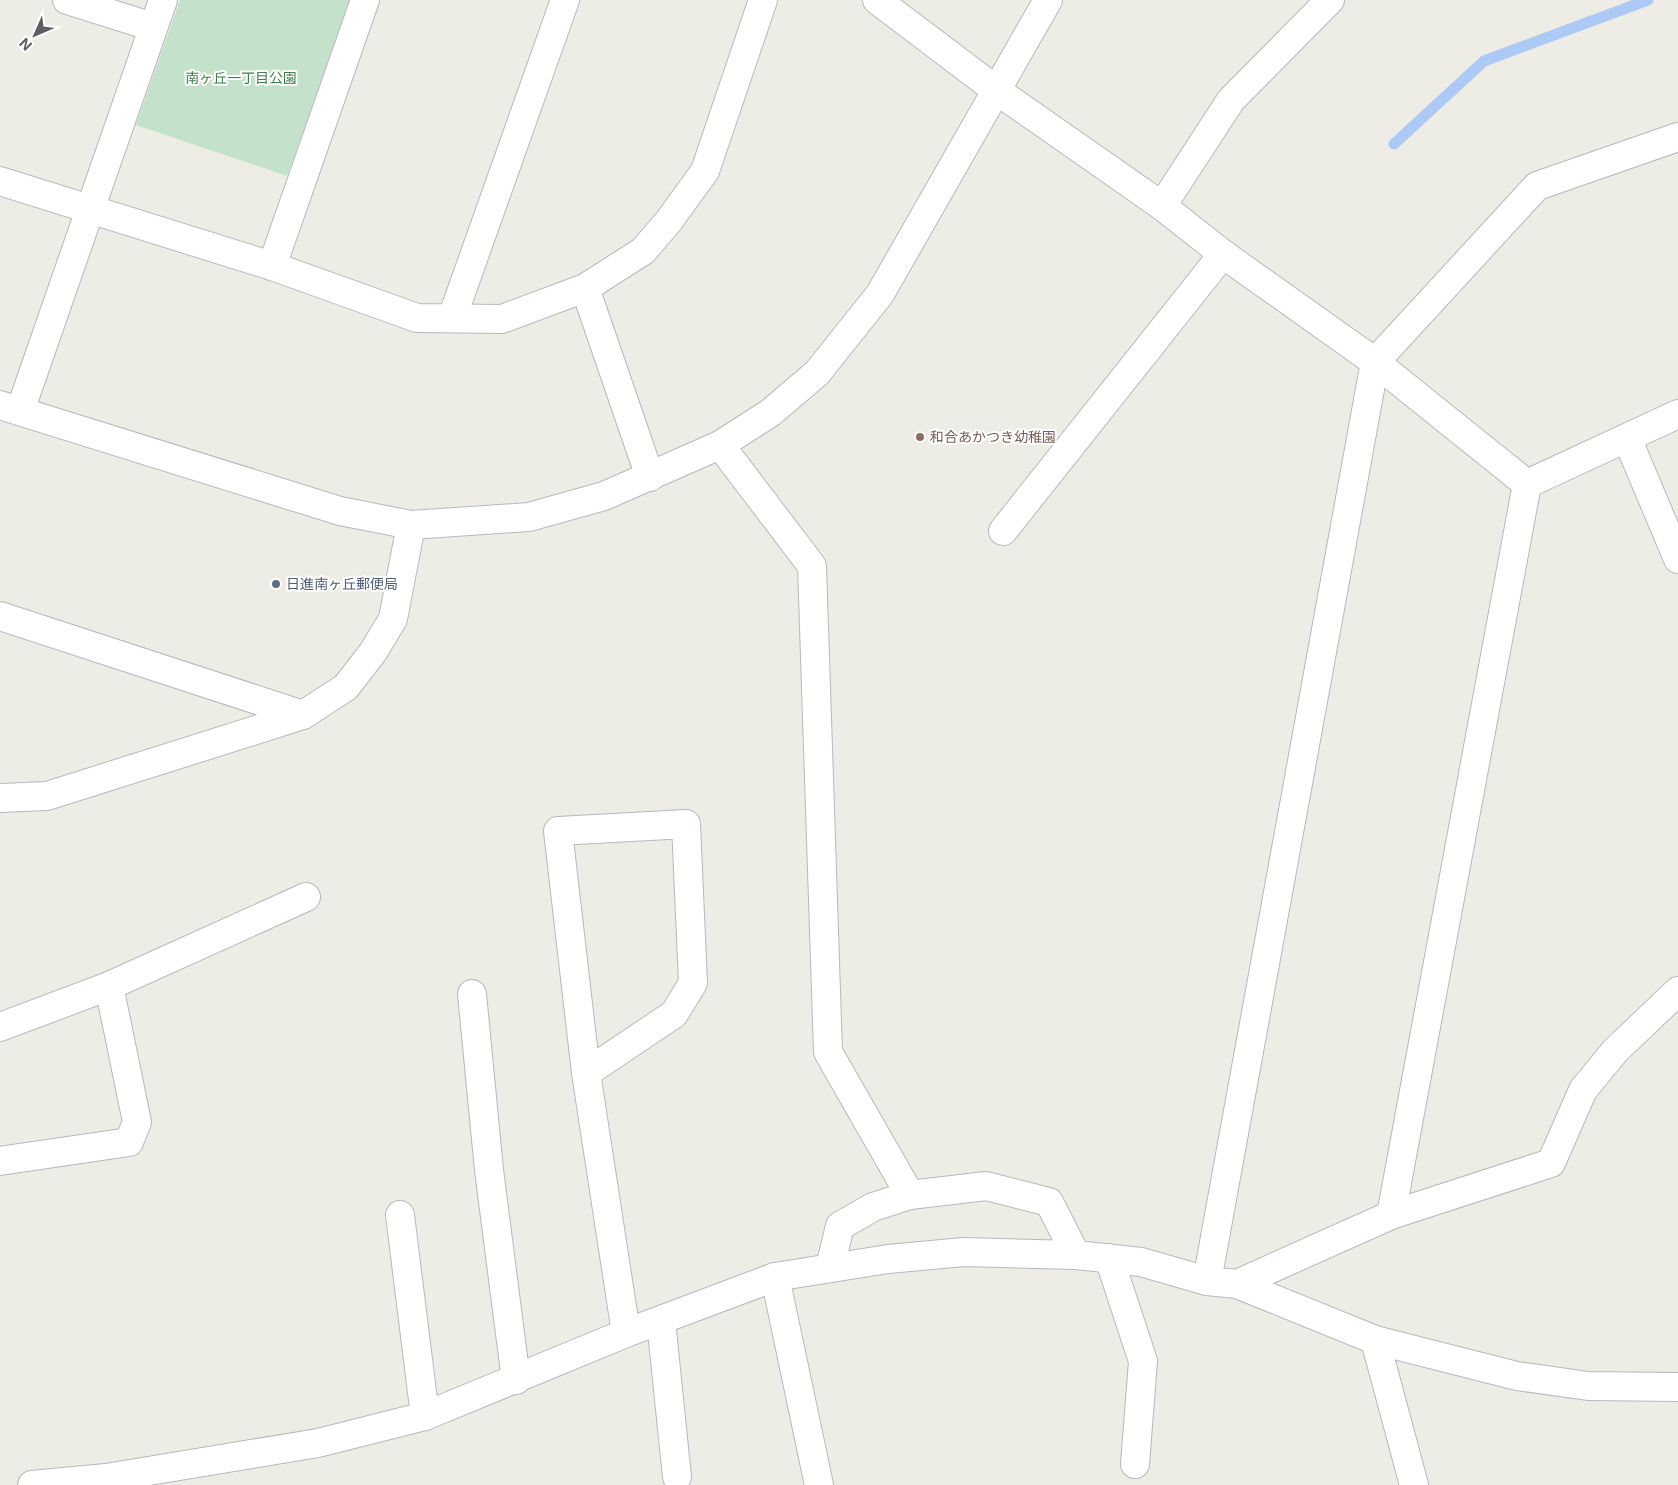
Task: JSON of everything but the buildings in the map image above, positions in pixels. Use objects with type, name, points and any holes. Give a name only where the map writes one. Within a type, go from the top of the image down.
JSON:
[{"type":"street","points":[[67,0],[153,27]]},
{"type":"street","points":[[163,0],[90,211],[10,408],[340,511],[411,525],[529,517],[604,496],[720,445],[770,413],[817,373],[880,294],[1048,0]]},
{"type":"street","points":[[272,266],[365,0]]},
{"type":"street","points":[[452,318],[564,0]]},
{"type":"street","points":[[0,181],[90,211],[272,266],[417,318],[502,319],[585,288],[643,251],[705,171],[763,0]]},
{"type":"street","points":[[877,0],[996,90],[1162,206],[1223,254],[1375,362],[1527,484]]},
{"type":"street","points":[[1162,206],[1231,100],[1330,0]]},
{"type":"street","points":[[1207,1281],[1375,362],[1537,186],[1678,137]]},
{"type":"street","points":[[1003,531],[1223,254]]},
{"type":"street","points":[[585,288],[650,477]]},
{"type":"street","points":[[1527,484],[1678,414]]},
{"type":"street","points":[[1627,438],[1678,559]]},
{"type":"street","points":[[720,445],[812,566],[828,1052],[910,1195]]},
{"type":"street","points":[[1391,1215],[1527,484]]},
{"type":"street","points":[[0,798],[47,796],[303,714],[346,686],[373,652],[393,619],[411,525]]},
{"type":"street","points":[[0,616],[303,714]]},
{"type":"street","points":[[586,1073],[674,1014],[693,982],[686,824],[558,830],[586,1073],[626,1333]]},
{"type":"street","points":[[0,1027],[109,986],[306,897]]},
{"type":"street","points":[[0,1161],[129,1142],[137,1122],[109,986]]},
{"type":"street","points":[[1237,1284],[1391,1215],[1551,1163],[1583,1090],[1615,1051],[1678,991]]},
{"type":"street","points":[[472,994],[489,1170],[516,1380]]},
{"type":"street","points":[[830,1267],[840,1226],[873,1207],[910,1195],[986,1186],[1048,1202],[1076,1255]]},
{"type":"street","points":[[400,1214],[425,1416]]},
{"type":"street","points":[[32,1485],[106,1478],[318,1443],[425,1416],[626,1333],[775,1277],[830,1267],[964,1252],[1076,1255],[1141,1262],[1207,1281],[1237,1284],[1375,1340],[1517,1376],[1588,1386],[1678,1387]]},
{"type":"street","points":[[1109,1258],[1143,1361],[1135,1464]]},
{"type":"street","points":[[775,1277],[819,1485]]},
{"type":"street","points":[[660,1320],[677,1477]]},
{"type":"street","points":[[1375,1340],[1414,1485]]},
{"type":"green space","name":"南ヶ丘一丁目公園","points":[[180,0],[352,0],[287,176],[136,125]]},
{"type":"waterway","points":[[1394,144],[1484,61],[1648,0]]},
{"type":"place","name":"和合あかつき幼稚園","points":[[920,437]]},
{"type":"place","name":"日進南ヶ丘郵便局","points":[[276,584]]}]
